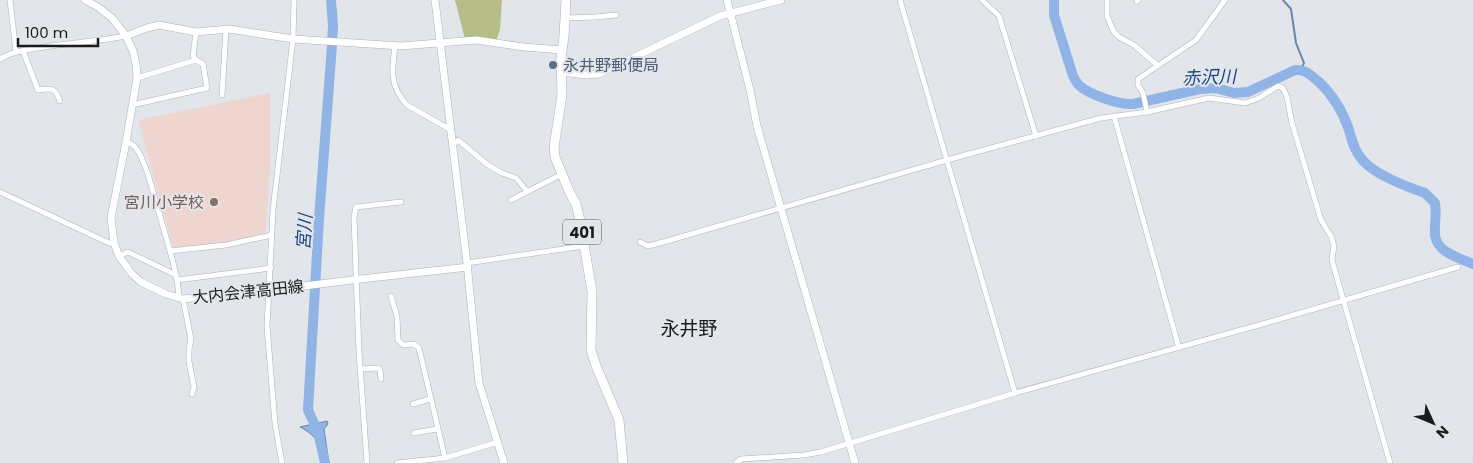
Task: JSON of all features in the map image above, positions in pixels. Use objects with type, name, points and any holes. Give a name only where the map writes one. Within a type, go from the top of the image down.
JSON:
[{"type":"highway","name":"401","points":[[566,0],[560,59],[562,96],[554,147],[555,157],[576,204],[592,291],[591,350],[619,420],[622,463]]},
{"type":"street","points":[[10,0],[16,52]]},
{"type":"street","name":"大内会津高田線","points":[[85,0],[98,6],[112,18],[126,36],[133,51],[136,78],[111,218],[114,243],[119,256],[132,274],[142,282],[181,299],[271,290],[467,265]]},
{"type":"street","points":[[282,463],[275,424],[267,326],[271,290],[274,201],[294,38],[294,0]]},
{"type":"street","points":[[435,0],[467,265],[479,383],[504,463]]},
{"type":"street","points":[[727,0],[757,126],[855,463]]},
{"type":"street","points":[[561,72],[586,76],[599,74],[714,19],[781,0]]},
{"type":"street","points":[[900,0],[1015,393]]},
{"type":"street","points":[[982,0],[999,16],[1036,136]]},
{"type":"street","points":[[1107,0],[1107,16],[1114,32],[1122,39],[1134,45],[1157,65]]},
{"type":"street","points":[[1147,112],[1143,93],[1138,85],[1138,79],[1196,40],[1225,0]]},
{"type":"street","points":[[565,18],[616,14]]},
{"type":"street","points":[[0,58],[16,52],[126,36],[158,26],[196,32],[226,29],[294,38],[395,46],[476,40],[562,50]]},
{"type":"street","points":[[222,95],[226,29]]},
{"type":"street","points":[[132,105],[207,88],[204,64],[193,56],[196,32]]},
{"type":"street","points":[[395,46],[393,79],[394,86],[402,100],[407,105],[451,130]]},
{"type":"street","points":[[23,51],[38,90],[52,89],[57,93],[60,101]]},
{"type":"street","points":[[136,78],[196,60]]},
{"type":"street","points":[[640,242],[648,246],[946,160],[1102,118],[1147,112],[1209,98],[1245,102],[1259,98],[1278,86],[1283,88],[1287,97],[1292,123],[1321,220],[1331,236],[1334,246],[1332,259],[1390,463]]},
{"type":"street","points":[[1114,116],[1180,348]]},
{"type":"street","points":[[453,145],[458,140],[488,165],[516,178],[527,192]]},
{"type":"street","points":[[126,142],[132,144],[138,150],[146,168],[170,251],[191,338],[189,362],[194,386],[192,394]]},
{"type":"street","points":[[511,200],[562,174]]},
{"type":"street","points":[[0,192],[109,243],[114,243]]},
{"type":"street","points":[[367,463],[354,280],[354,217],[356,207],[401,202]]},
{"type":"street","points":[[170,251],[226,246],[272,234]]},
{"type":"street","points":[[467,265],[584,246]]},
{"type":"street","points":[[119,256],[128,252],[176,277],[271,268]]},
{"type":"street","points":[[736,463],[741,459],[813,453],[1015,393],[1180,348],[1458,267]]},
{"type":"street","points":[[391,296],[397,317],[398,340],[402,345],[414,344],[418,346],[445,458]]},
{"type":"street","points":[[360,369],[378,368],[381,379]]},
{"type":"street","points":[[412,404],[430,399]]},
{"type":"street","points":[[414,434],[437,429]]},
{"type":"street","points":[[397,463],[445,458],[498,442]]},
{"type":"shaded area","name":"宮川小学校","points":[[270,93],[270,169],[265,236],[226,245],[173,247],[138,120]]},
{"type":"green space","points":[[455,0],[502,0],[500,29],[497,39],[465,39]]},
{"type":"water","points":[[327,421],[328,424],[324,429],[329,463],[325,463],[317,442],[311,434],[300,427]]},
{"type":"waterway","name":"宮川","points":[[325,463],[318,432],[308,410],[319,219],[332,45],[331,0]]},
{"type":"waterway","name":"赤沢川","points":[[1054,0],[1054,15],[1075,80],[1091,93],[1113,101],[1133,104],[1200,89],[1216,88],[1234,93],[1248,92],[1295,70],[1302,70],[1307,73],[1323,86],[1340,110],[1347,123],[1355,148],[1366,164],[1399,183],[1425,193],[1435,203],[1435,236],[1440,247],[1450,254],[1473,264]]},
{"type":"waterway","points":[[1283,0],[1291,9],[1296,43],[1304,63],[1301,69]]},
{"type":"place","name":"永井野郵便局","points":[[553,65]]},
{"type":"place","name":"宮川小学校","points":[[214,202]]},
{"type":"district","name":"永井野","points":[[689,328]]}]
